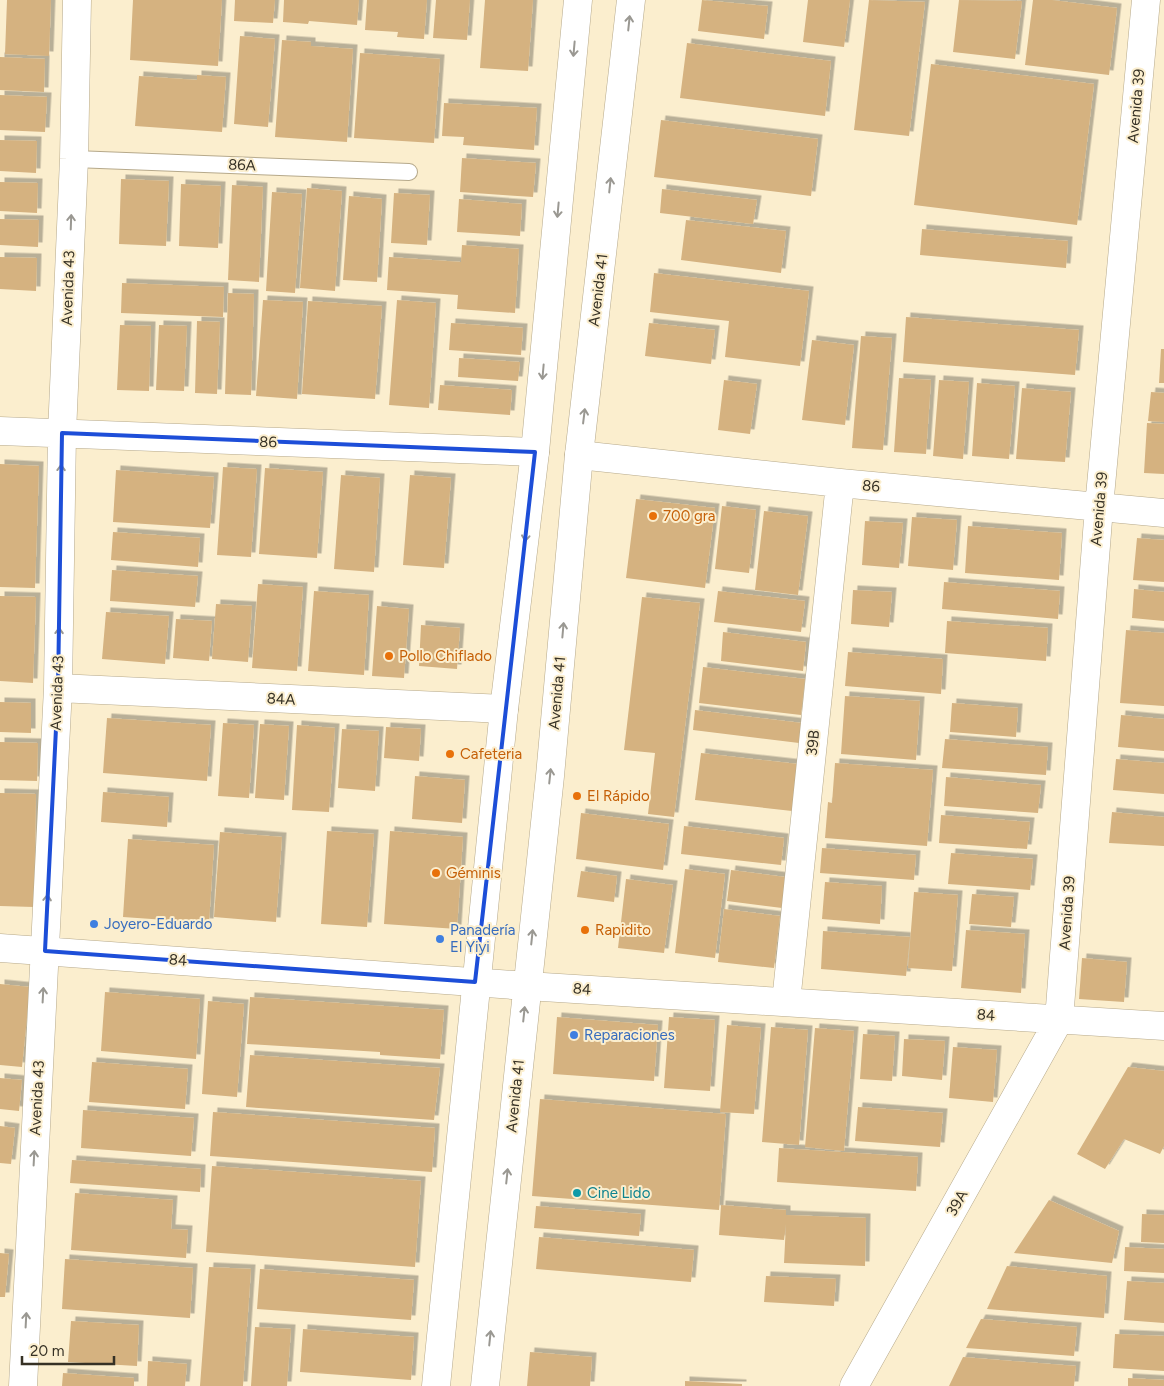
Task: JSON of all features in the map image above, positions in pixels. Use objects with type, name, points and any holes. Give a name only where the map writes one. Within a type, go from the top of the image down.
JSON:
[{"type":"street","name":"Avenida 43","points":[[23,1386],[58,688],[62,433],[74,159],[76,0]]},
{"type":"street","points":[[436,1386],[504,709],[535,452],[578,0]]},
{"type":"street","name":"Avenida 41","points":[[485,1386],[550,776],[579,455],[631,0]]},
{"type":"street","name":"Avenida 39","points":[[1059,1020],[1099,507],[1146,0]]},
{"type":"street","name":"86","points":[[0,431],[535,452]]},
{"type":"street","name":"86","points":[[579,455],[840,484],[1164,513]]},
{"type":"street","name":"39B","points":[[786,1002],[840,484]]},
{"type":"street","name":"84A","points":[[58,688],[504,709]]},
{"type":"street","name":"84","points":[[0,948],[527,986],[1164,1026]]},
{"type":"street","name":"39A","points":[[854,1386],[1059,1020]]},
{"type":"lane","name":"86A","points":[[74,159],[410,172]]},
{"type":"highlighted area","points":[[62,433],[535,452],[475,982],[45,951],[58,688]]},
{"type":"building","points":[[7,0],[51,0],[49,56],[5,54]]},
{"type":"building","points":[[133,0],[222,0],[218,66],[130,60]]},
{"type":"building","points":[[235,0],[275,0],[273,23],[234,21]]},
{"type":"building","points":[[284,0],[359,0],[357,25],[309,21],[308,24],[283,22]]},
{"type":"building","points":[[367,0],[427,0],[424,39],[397,37],[398,32],[365,30]]},
{"type":"building","points":[[436,0],[470,0],[467,40],[433,38]]},
{"type":"building","points":[[485,0],[533,0],[528,71],[480,68]]},
{"type":"building","points":[[702,0],[768,6],[764,39],[698,31]]},
{"type":"building","points":[[808,0],[850,0],[844,47],[803,42]]},
{"type":"building","points":[[869,0],[925,2],[909,136],[854,130]]},
{"type":"building","points":[[959,0],[1022,1],[1015,59],[953,52]]},
{"type":"building","points":[[1033,0],[1052,0],[1117,8],[1109,75],[1025,65]]},
{"type":"building","points":[[240,36],[275,39],[268,127],[234,124]]},
{"type":"building","points":[[282,40],[311,42],[311,46],[353,49],[347,142],[275,137]]},
{"type":"building","points":[[687,43],[831,61],[825,116],[680,98]]},
{"type":"building","points":[[360,53],[440,59],[434,143],[354,138]]},
{"type":"building","points":[[0,57],[45,59],[44,92],[0,90]]},
{"type":"building","points":[[931,64],[1094,84],[1077,225],[914,205]]},
{"type":"building","points":[[197,75],[226,77],[222,132],[135,126],[139,76],[197,80]]},
{"type":"building","points":[[0,95],[47,97],[45,132],[0,130]]},
{"type":"building","points":[[444,103],[537,108],[534,150],[463,145],[464,137],[442,136]]},
{"type":"building","points":[[661,120],[818,139],[811,196],[654,177]]},
{"type":"building","points":[[0,140],[37,141],[36,173],[0,171]]},
{"type":"building","points":[[462,158],[536,163],[533,197],[460,192]]},
{"type":"building","points":[[121,179],[169,181],[166,246],[119,244]]},
{"type":"building","points":[[0,182],[38,183],[37,213],[0,211]]},
{"type":"building","points":[[181,184],[221,186],[218,248],[179,246]]},
{"type":"building","points":[[232,185],[263,187],[259,282],[228,280]]},
{"type":"building","points":[[307,188],[342,191],[335,291],[300,288]]},
{"type":"building","points":[[662,189],[757,200],[753,224],[660,213]]},
{"type":"building","points":[[272,192],[302,194],[295,293],[266,291]]},
{"type":"building","points":[[394,193],[430,195],[427,245],[391,243]]},
{"type":"building","points":[[349,196],[382,199],[377,282],[343,280]]},
{"type":"building","points":[[459,199],[522,204],[520,236],[457,232]]},
{"type":"building","points":[[0,219],[39,220],[38,247],[0,245]]},
{"type":"building","points":[[686,220],[786,231],[781,273],[681,260]]},
{"type":"building","points":[[922,229],[1068,241],[1066,268],[920,255]]},
{"type":"building","points":[[462,245],[519,249],[515,313],[457,309],[458,295],[387,290],[389,257],[461,262]]},
{"type":"building","points":[[0,257],[37,258],[36,291],[0,289]]},
{"type":"building","points":[[654,273],[809,291],[800,366],[725,357],[729,321],[650,312]]},
{"type":"building","points":[[122,283],[224,287],[223,317],[121,313]]},
{"type":"building","points":[[228,293],[254,294],[251,395],[225,394]]},
{"type":"building","points":[[263,300],[303,302],[297,399],[256,396]]},
{"type":"building","points":[[397,300],[436,303],[429,408],[389,405]]},
{"type":"building","points":[[308,301],[382,306],[375,399],[302,394]]},
{"type":"building","points":[[906,317],[1079,330],[1075,375],[903,362]]},
{"type":"building","points":[[197,321],[220,322],[217,394],[195,393]]},
{"type":"building","points":[[451,323],[523,328],[521,355],[449,350]]},
{"type":"building","points":[[649,323],[715,330],[711,364],[645,356]]},
{"type":"building","points":[[120,325],[151,326],[149,391],[117,390]]},
{"type":"building","points":[[159,325],[187,326],[184,391],[156,390]]},
{"type":"building","points":[[861,336],[892,338],[883,450],[852,448]]},
{"type":"building","points":[[812,340],[854,345],[845,425],[802,420]]},
{"type":"building","points":[[1161,349],[1164,349],[1164,383],[1159,383]]},
{"type":"building","points":[[459,358],[520,362],[518,381],[458,377]]},
{"type":"building","points":[[899,378],[931,380],[926,454],[894,452]]},
{"type":"building","points":[[724,380],[757,384],[750,434],[718,430]]},
{"type":"building","points":[[939,380],[969,382],[963,459],[933,456]]},
{"type":"building","points":[[977,383],[1015,386],[1009,459],[972,456]]},
{"type":"building","points":[[440,385],[512,390],[510,415],[438,410]]},
{"type":"building","points":[[1022,388],[1071,392],[1065,462],[1016,459]]},
{"type":"building","points":[[1151,392],[1164,393],[1164,422],[1148,421]]},
{"type":"building","points":[[1147,423],[1164,424],[1164,474],[1144,473]]},
{"type":"building","points":[[0,464],[39,466],[35,588],[0,587]]},
{"type":"building","points":[[223,467],[257,469],[251,557],[217,555]]},
{"type":"building","points":[[265,468],[323,472],[317,558],[259,554]]},
{"type":"building","points":[[116,470],[214,477],[210,528],[113,522]]},
{"type":"building","points":[[341,475],[380,478],[374,572],[334,569]]},
{"type":"building","points":[[410,475],[451,478],[444,568],[403,565]]},
{"type":"building","points":[[636,499],[715,508],[705,588],[626,578]]},
{"type":"building","points":[[722,506],[756,510],[749,573],[715,569]]},
{"type":"building","points":[[764,511],[808,516],[798,595],[755,590]]},
{"type":"building","points":[[912,517],[957,520],[953,570],[908,566]]},
{"type":"building","points":[[865,521],[903,523],[899,568],[862,565]]},
{"type":"building","points":[[968,526],[1062,533],[1059,580],[965,573]]},
{"type":"building","points":[[113,532],[200,538],[198,567],[111,560]]},
{"type":"building","points":[[1137,538],[1164,540],[1164,582],[1133,580]]},
{"type":"building","points":[[112,570],[198,576],[195,607],[110,601]]},
{"type":"building","points":[[944,582],[1060,591],[1058,619],[942,609]]},
{"type":"building","points":[[258,584],[303,587],[297,671],[252,668]]},
{"type":"building","points":[[1134,589],[1164,592],[1164,621],[1132,618]]},
{"type":"building","points":[[853,590],[892,592],[889,627],[851,624]]},
{"type":"building","points":[[314,591],[369,595],[364,675],[308,671]]},
{"type":"building","points":[[718,591],[805,601],[801,632],[714,622]]},
{"type":"building","points":[[0,596],[36,597],[33,683],[0,681]]},
{"type":"building","points":[[642,597],[700,603],[674,817],[648,814],[655,753],[624,750]]},
{"type":"building","points":[[216,604],[252,606],[248,662],[212,659]]},
{"type":"building","points":[[377,606],[409,609],[404,678],[372,676]]},
{"type":"building","points":[[106,612],[169,616],[165,664],[102,659]]},
{"type":"building","points":[[176,619],[212,621],[209,661],[173,658]]},
{"type":"building","points":[[947,621],[1048,628],[1046,661],[945,653]]},
{"type":"building","points":[[421,625],[460,628],[457,669],[419,666]]},
{"type":"building","points":[[1126,630],[1164,633],[1164,706],[1120,703]]},
{"type":"building","points":[[723,632],[806,642],[803,671],[721,661]]},
{"type":"building","points":[[848,652],[943,659],[941,694],[845,686]]},
{"type":"building","points":[[703,667],[805,679],[801,715],[699,703]]},
{"type":"building","points":[[845,696],[920,701],[916,760],[841,754]]},
{"type":"building","points":[[0,702],[31,703],[31,733],[0,732]]},
{"type":"building","points":[[952,703],[1018,708],[1016,737],[950,732]]},
{"type":"building","points":[[695,710],[802,723],[799,743],[693,730]]},
{"type":"building","points":[[1121,715],[1164,719],[1164,751],[1118,747]]},
{"type":"building","points":[[107,718],[211,725],[207,781],[103,773]]},
{"type":"building","points":[[223,723],[254,725],[249,798],[218,796]]},
{"type":"building","points":[[260,724],[289,726],[284,800],[255,798]]},
{"type":"building","points":[[297,725],[335,728],[329,812],[292,810]]},
{"type":"building","points":[[386,727],[421,729],[419,761],[384,758]]},
{"type":"building","points":[[342,729],[379,731],[375,791],[338,788]]},
{"type":"building","points":[[945,739],[1048,747],[1046,775],[942,768]]},
{"type":"building","points":[[0,742],[38,743],[37,781],[0,780]]},
{"type":"building","points":[[701,753],[798,764],[792,811],[695,800]]},
{"type":"building","points":[[1116,759],[1164,763],[1164,794],[1113,790]]},
{"type":"building","points":[[835,763],[933,770],[927,846],[825,838],[828,802],[832,803]]},
{"type":"building","points":[[415,776],[465,780],[462,823],[412,819]]},
{"type":"building","points":[[946,777],[1041,785],[1038,813],[944,806]]},
{"type":"building","points":[[103,792],[169,797],[167,827],[101,822]]},
{"type":"building","points":[[0,793],[36,794],[34,907],[0,906]]},
{"type":"building","points":[[1112,812],[1164,817],[1164,846],[1109,843]]},
{"type":"building","points":[[581,813],[669,824],[663,870],[576,859]]},
{"type":"building","points":[[941,815],[1030,822],[1027,849],[939,843]]},
{"type":"building","points":[[684,826],[784,838],[781,865],[681,854]]},
{"type":"building","points":[[327,831],[374,834],[367,927],[321,924]]},
{"type":"building","points":[[390,831],[463,837],[457,929],[384,924]]},
{"type":"building","points":[[220,832],[282,837],[276,922],[214,917]]},
{"type":"building","points":[[128,839],[214,845],[209,923],[123,917]]},
{"type":"building","points":[[822,848],[916,855],[914,880],[820,873]]},
{"type":"building","points":[[951,853],[1033,859],[1030,890],[948,884]]},
{"type":"building","points":[[685,869],[725,874],[715,958],[675,953]]},
{"type":"building","points":[[731,870],[785,877],[782,908],[727,901]]},
{"type":"building","points":[[581,871],[617,876],[614,902],[577,897]]},
{"type":"building","points":[[626,879],[673,885],[664,953],[618,948]]},
{"type":"building","points":[[825,882],[882,886],[880,924],[822,919]]},
{"type":"building","points":[[914,892],[958,895],[952,971],[908,968]]},
{"type":"building","points":[[972,894],[1014,897],[1011,927],[969,924]]},
{"type":"building","points":[[724,909],[780,916],[774,968],[718,962]]},
{"type":"building","points":[[966,930],[1025,934],[1021,993],[961,988]]},
{"type":"building","points":[[823,931],[910,937],[906,976],[821,969]]},
{"type":"building","points":[[1082,958],[1127,962],[1124,1002],[1079,999]]},
{"type":"building","points":[[0,984],[30,987],[22,1067],[0,1065]]},
{"type":"building","points":[[105,992],[200,999],[196,1059],[101,1051]]},
{"type":"building","points":[[250,997],[444,1010],[440,1059],[380,1055],[380,1052],[247,1044]]},
{"type":"building","points":[[208,1001],[244,1004],[237,1097],[202,1094]]},
{"type":"building","points":[[557,1017],[658,1025],[654,1081],[553,1074]]},
{"type":"building","points":[[669,1017],[715,1020],[710,1091],[664,1088]]},
{"type":"building","points":[[727,1025],[761,1028],[754,1114],[720,1112]]},
{"type":"building","points":[[771,1027],[808,1030],[799,1145],[762,1142]]},
{"type":"building","points":[[815,1028],[854,1031],[844,1151],[805,1147]]},
{"type":"building","points":[[863,1034],[895,1036],[892,1081],[860,1079]]},
{"type":"building","points":[[904,1039],[945,1041],[942,1080],[902,1076]]},
{"type":"building","points":[[953,1047],[997,1050],[993,1102],[949,1098]]},
{"type":"building","points":[[250,1055],[440,1068],[434,1120],[246,1107]]},
{"type":"building","points":[[92,1062],[188,1069],[185,1109],[89,1102]]},
{"type":"building","points":[[1128,1067],[1164,1071],[1164,1146],[1160,1154],[1124,1139],[1105,1169],[1077,1154]]},
{"type":"building","points":[[0,1078],[22,1080],[19,1111],[0,1109]]},
{"type":"building","points":[[540,1099],[726,1114],[719,1210],[532,1196]]},
{"type":"building","points":[[858,1107],[943,1113],[940,1147],[855,1141]]},
{"type":"building","points":[[83,1110],[194,1118],[191,1156],[81,1148]]},
{"type":"building","points":[[213,1112],[435,1128],[432,1172],[210,1156]]},
{"type":"building","points":[[0,1126],[15,1128],[11,1164],[0,1163]]},
{"type":"building","points":[[779,1148],[918,1157],[916,1191],[777,1182]]},
{"type":"building","points":[[72,1160],[201,1169],[200,1192],[70,1183]]},
{"type":"building","points":[[212,1166],[421,1181],[415,1267],[206,1252]]},
{"type":"building","points":[[75,1193],[173,1200],[171,1229],[188,1230],[186,1258],[71,1250]]},
{"type":"building","points":[[1049,1200],[1119,1231],[1112,1263],[1014,1253]]},
{"type":"building","points":[[721,1205],[786,1210],[786,1215],[866,1218],[865,1266],[784,1263],[786,1224],[784,1240],[719,1235]]},
{"type":"building","points":[[536,1206],[641,1214],[639,1236],[534,1228]]},
{"type":"building","points":[[1142,1214],[1164,1215],[1164,1243],[1141,1242]]},
{"type":"building","points":[[539,1237],[694,1250],[691,1282],[536,1269]]},
{"type":"building","points":[[1125,1247],[1164,1249],[1164,1273],[1124,1271]]},
{"type":"building","points":[[0,1253],[9,1254],[5,1297],[0,1297]]},
{"type":"building","points":[[65,1259],[193,1268],[190,1318],[62,1309]]},
{"type":"building","points":[[1007,1266],[1107,1276],[1104,1318],[987,1309]]},
{"type":"building","points":[[209,1267],[251,1269],[243,1386],[200,1386]]},
{"type":"building","points":[[260,1269],[414,1280],[411,1320],[257,1309]]},
{"type":"building","points":[[766,1276],[836,1279],[834,1306],[764,1302]]},
{"type":"building","points":[[1127,1281],[1164,1283],[1164,1323],[1124,1320]]},
{"type":"building","points":[[981,1319],[1077,1327],[1074,1356],[966,1348]]},
{"type":"building","points":[[71,1321],[139,1325],[137,1366],[68,1362]]},
{"type":"building","points":[[255,1327],[291,1329],[287,1386],[251,1386]]},
{"type":"building","points":[[303,1329],[414,1337],[411,1380],[300,1372]]},
{"type":"building","points":[[1115,1334],[1164,1336],[1164,1371],[1113,1368]]},
{"type":"building","points":[[530,1352],[592,1357],[590,1386],[527,1386]]},
{"type":"building","points":[[963,1357],[1076,1366],[1074,1386],[949,1386]]},
{"type":"building","points":[[148,1361],[187,1364],[185,1386],[147,1386]]},
{"type":"building","points":[[63,1373],[134,1378],[134,1386],[62,1386]]},
{"type":"building","points":[[1128,1378],[1164,1380],[1164,1386],[1128,1386]]},
{"type":"building","points":[[685,1381],[742,1384],[742,1386],[685,1386]]},
{"type":"place","name":"700 gra","points":[[653,516]]},
{"type":"place","name":"Pollo Chiflado","points":[[389,656]]},
{"type":"place","name":"Cafeteria","points":[[450,754]]},
{"type":"place","name":"El Rápido","points":[[577,796]]},
{"type":"place","name":"Géminis","points":[[436,873]]},
{"type":"place","name":"Joyero-Eduardo","points":[[94,924]]},
{"type":"place","name":"Rapidito","points":[[585,930]]},
{"type":"place","name":"Panadería El Yiyi","points":[[440,939]]},
{"type":"place","name":"Reparaciones","points":[[574,1035]]},
{"type":"place","name":"Cine Lido","points":[[577,1193]]}]
